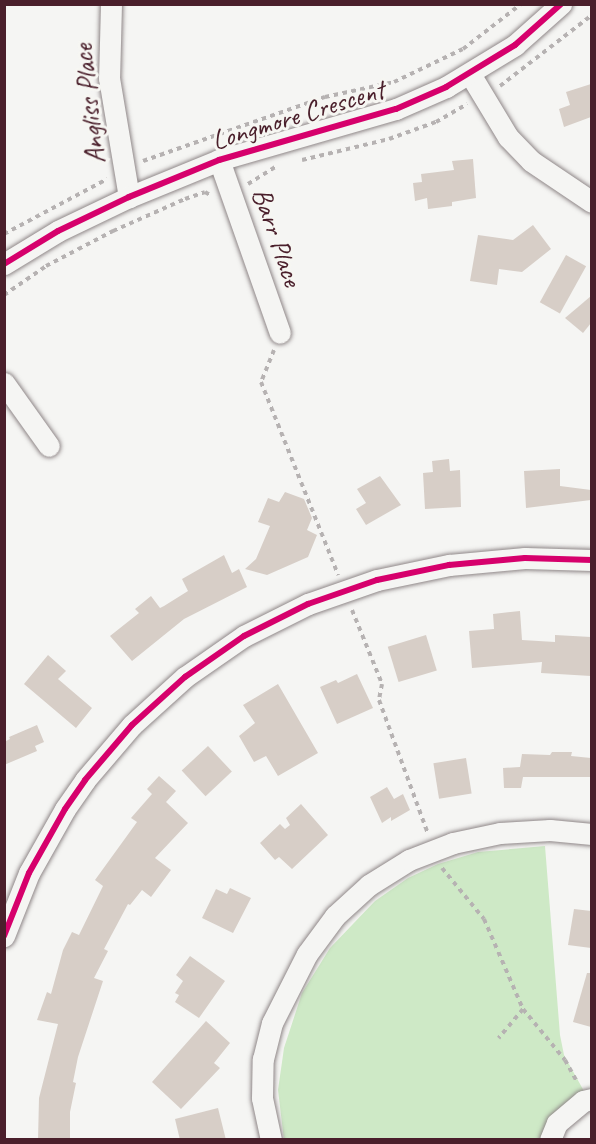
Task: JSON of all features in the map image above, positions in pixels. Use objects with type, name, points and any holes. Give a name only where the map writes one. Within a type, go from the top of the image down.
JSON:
[{"type":"street","name":"Angliss Place","points":[[111,4],[109,78],[129,197]]},
{"type":"street","name":"Longmore Crescent","points":[[4,264],[58,231],[129,197],[219,160],[396,109],[470,74],[515,45],[561,4]]},
{"type":"street","points":[[470,74],[508,137],[531,161],[591,202]]},
{"type":"street","name":"Barr Place","points":[[219,160],[280,333]]},
{"type":"street","points":[[4,383],[49,446]]},
{"type":"street","points":[[4,936],[29,873],[65,809],[85,780],[132,725],[185,677],[244,636],[308,604],[344,590],[449,565],[525,558],[591,560]]},
{"type":"street","points":[[271,1140],[262,1098],[263,1059],[272,1023],[295,974],[335,916],[369,885],[409,860],[453,843],[500,833],[550,830],[591,834]]},
{"type":"street","points":[[550,1140],[557,1123],[583,1101],[585,1092]]},
{"type":"path","points":[[4,234],[155,155],[325,97],[394,82],[463,49],[521,4]]},
{"type":"path","points":[[500,86],[591,15]]},
{"type":"path","points":[[301,160],[389,139],[436,122],[466,105]]},
{"type":"path","points":[[244,186],[278,165]]},
{"type":"path","points":[[4,295],[46,266],[113,231],[205,192],[214,197]]},
{"type":"path","points":[[280,333],[261,382],[382,684],[379,700],[438,864],[484,919],[523,1009],[565,1060],[585,1092]]},
{"type":"path","points":[[499,1038],[523,1009]]},
{"type":"green space","points":[[545,846],[560,1035],[564,1055],[585,1093],[540,1139],[284,1140],[278,1090],[284,1048],[302,993],[330,948],[375,901],[408,878],[438,864],[478,852]]},
{"type":"building","points":[[591,84],[591,117],[564,127],[559,109],[570,105],[566,92]]},
{"type":"building","points":[[473,159],[476,198],[452,202],[452,206],[428,209],[427,198],[415,201],[413,183],[422,182],[421,174],[454,170],[452,161]]},
{"type":"building","points":[[533,225],[551,249],[522,272],[499,269],[497,285],[470,281],[478,235],[513,240]]},
{"type":"building","points":[[566,255],[586,266],[560,313],[540,302]]},
{"type":"building","points":[[591,296],[591,323],[583,333],[565,318]]},
{"type":"building","points":[[449,459],[450,471],[460,470],[461,507],[425,509],[423,473],[433,472],[432,461]]},
{"type":"building","points":[[560,469],[560,486],[591,490],[591,500],[526,508],[524,471]]},
{"type":"building","points":[[380,476],[401,505],[366,525],[356,509],[366,503],[357,489]]},
{"type":"building","points":[[285,492],[304,499],[312,518],[307,530],[317,535],[308,557],[267,575],[245,569],[256,559],[270,526],[258,522],[268,498],[279,502]]},
{"type":"building","points":[[224,555],[232,573],[239,569],[247,587],[184,619],[132,661],[110,636],[139,613],[135,609],[151,596],[160,608],[164,606],[188,591],[182,579]]},
{"type":"building","points":[[520,611],[522,640],[555,642],[555,635],[591,637],[591,676],[541,673],[542,662],[472,668],[469,631],[494,629],[493,614]]},
{"type":"building","points":[[426,635],[437,670],[399,682],[388,647]]},
{"type":"building","points":[[48,655],[66,671],[58,679],[92,708],[76,728],[24,684]]},
{"type":"building","points":[[357,674],[373,708],[337,724],[320,687],[336,680],[338,683]]},
{"type":"building","points":[[278,684],[318,753],[278,776],[266,756],[254,762],[239,736],[255,723],[243,705]]},
{"type":"building","points":[[37,725],[44,742],[35,746],[37,751],[4,765],[4,742],[10,739],[9,737]]},
{"type":"building","points":[[208,746],[232,772],[206,796],[182,771]]},
{"type":"building","points":[[552,752],[572,752],[571,756],[591,758],[591,777],[523,777],[521,788],[504,788],[503,768],[520,767],[522,754],[550,755]]},
{"type":"building","points":[[466,758],[472,794],[439,799],[433,763]]},
{"type":"building","points":[[159,776],[176,791],[166,802],[188,823],[155,858],[171,870],[151,897],[142,890],[130,905],[128,904],[104,949],[108,951],[94,978],[103,981],[78,1057],[73,1082],[76,1083],[70,1112],[70,1140],[38,1140],[39,1098],[58,1024],[37,1020],[47,992],[51,994],[63,950],[72,932],[79,935],[103,886],[95,880],[137,822],[131,818],[152,794],[147,789]]},
{"type":"building","points":[[387,787],[394,799],[403,794],[410,810],[391,821],[391,817],[382,823],[370,797]]},
{"type":"building","points":[[301,804],[328,835],[292,869],[279,857],[275,860],[260,843],[280,824],[285,829],[290,825],[286,818]]},
{"type":"building","points":[[230,888],[251,898],[233,933],[202,918],[216,889],[227,894]]},
{"type":"building","points":[[574,909],[591,911],[591,948],[568,945]]},
{"type":"building","points":[[190,956],[225,981],[199,1018],[175,1002],[179,995],[175,993],[183,981],[176,975]]},
{"type":"building","points":[[587,973],[591,973],[591,1027],[573,1022]]},
{"type":"building","points":[[206,1021],[230,1043],[214,1063],[220,1068],[181,1109],[152,1082]]},
{"type":"building","points":[[218,1108],[226,1140],[180,1140],[175,1119]]},
{"type":"cycle path","points":[[4,264],[58,231],[129,197],[219,160],[396,109],[446,87],[515,45],[561,4]]},
{"type":"cycle path","points":[[4,936],[29,873],[65,809],[85,780],[132,725],[185,677],[244,636],[308,604],[377,580],[449,565],[525,558],[592,560]]}]
